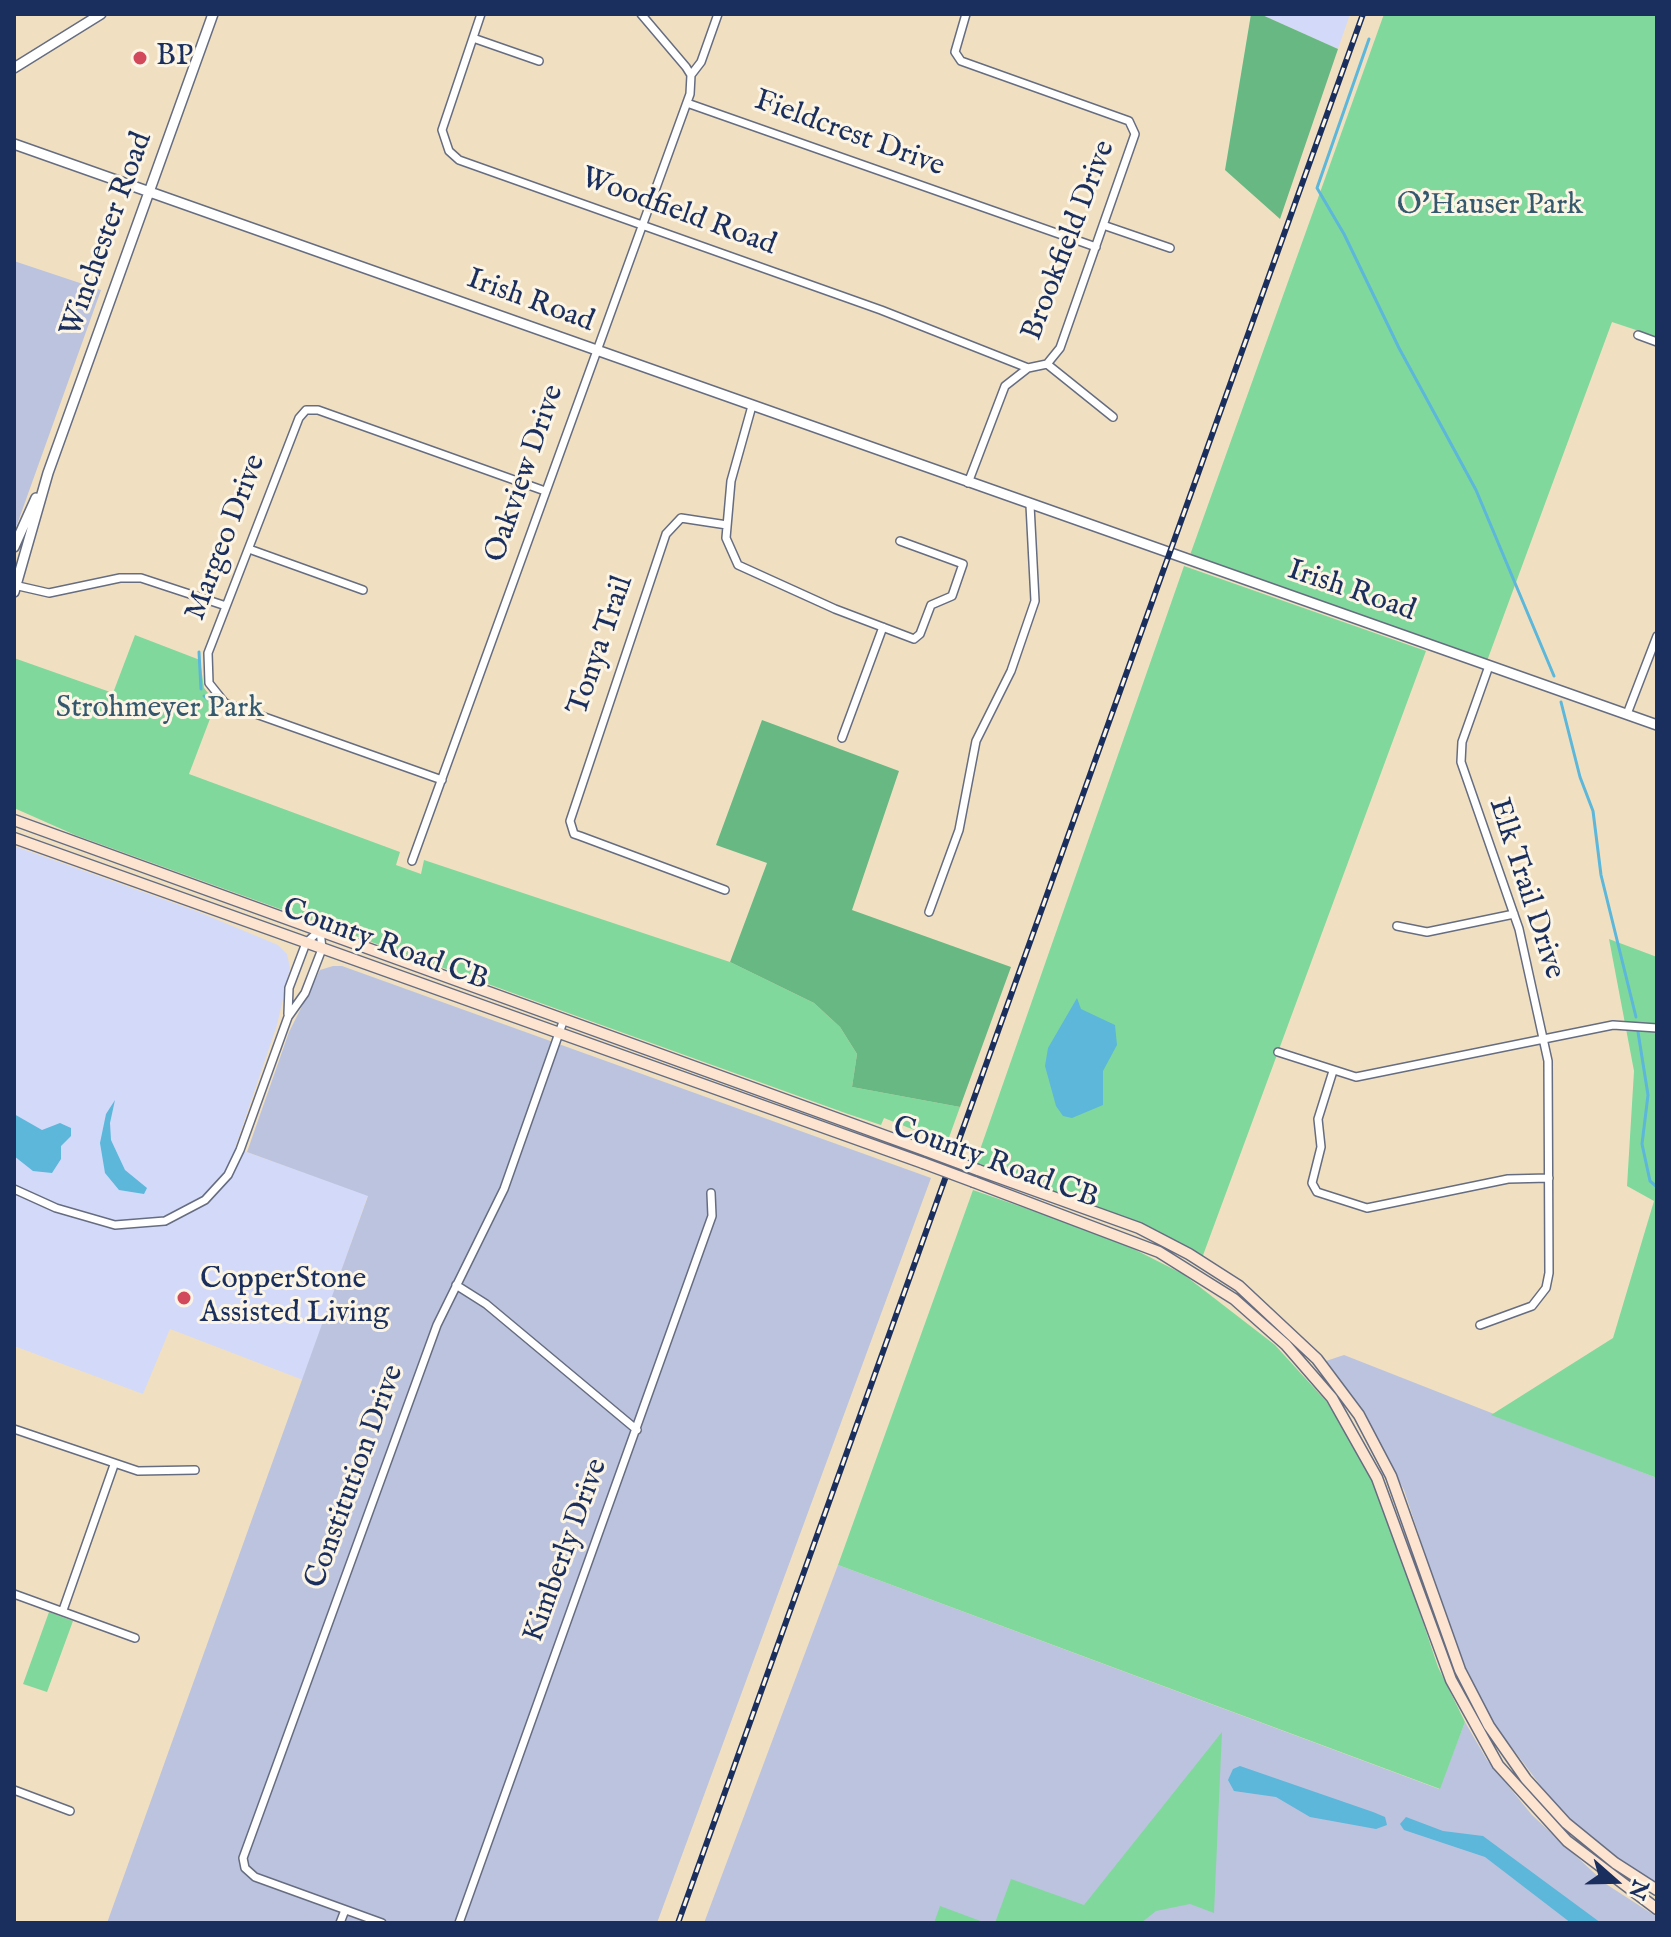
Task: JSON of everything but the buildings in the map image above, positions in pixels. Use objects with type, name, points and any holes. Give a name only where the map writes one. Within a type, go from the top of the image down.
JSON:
[{"type":"main road","name":"County Road CB","points":[[14,820],[1139,1228],[1189,1254],[1250,1295],[1317,1359],[1359,1415],[1391,1476],[1460,1670],[1489,1726],[1526,1779],[1566,1823],[1615,1863],[1657,1890]]},
{"type":"main road","name":"County Road CB","points":[[14,838],[974,1182],[1159,1252],[1221,1290],[1286,1345],[1332,1398],[1377,1478],[1451,1680],[1498,1765],[1567,1841],[1657,1909]]},
{"type":"street","points":[[14,68],[101,14]]},
{"type":"street","name":"Winchester Road","points":[[15,587],[48,473],[213,14]]},
{"type":"street","name":"Woodfield Road","points":[[481,14],[442,130],[453,156],[881,310],[1028,368]]},
{"type":"street","points":[[641,14],[691,75]]},
{"type":"street","points":[[687,103],[691,75],[701,62],[718,14]]},
{"type":"street","name":"Brookfield Drive","points":[[966,14],[956,56],[961,61],[1127,120],[1134,125],[1135,134],[1060,348],[1047,364],[1028,368],[999,394],[968,483]]},
{"type":"street","points":[[473,38],[539,61]]},
{"type":"street","name":"Oakview Drive","points":[[412,861],[687,103]]},
{"type":"street","name":"Fieldcrest Drive","points":[[687,103],[1096,247]]},
{"type":"street","name":"Irish Road","points":[[14,144],[1657,725]]},
{"type":"street","points":[[1103,225],[1170,248]]},
{"type":"street","points":[[1638,335],[1657,342]]},
{"type":"street","points":[[1047,364],[1113,417]]},
{"type":"street","points":[[752,406],[733,469],[727,525],[728,547],[738,565],[883,627],[917,638],[931,605],[952,596],[963,564],[900,541]]},
{"type":"street","name":"Margeo Drive","points":[[442,780],[221,699],[209,683],[206,661],[299,418],[313,409],[545,491]]},
{"type":"street","name":"Winchester Road","points":[[14,547],[48,473]]},
{"type":"street","points":[[929,912],[959,830],[976,741],[1011,671],[1035,601],[1030,505]]},
{"type":"street","name":"Tonya Trail","points":[[725,890],[580,836],[571,829],[570,814],[666,534],[681,518],[727,525]]},
{"type":"street","points":[[249,549],[363,590]]},
{"type":"street","points":[[15,587],[49,593],[120,578],[141,578],[226,606]]},
{"type":"street","points":[[842,738],[883,627]]},
{"type":"street","points":[[1627,714],[1657,636]]},
{"type":"street","name":"Elk Trail Drive","points":[[1480,1325],[1524,1311],[1537,1301],[1546,1288],[1549,1178],[1549,1072],[1543,1039],[1514,914],[1461,768],[1462,742],[1489,666]]},
{"type":"street","points":[[1397,926],[1427,932],[1514,914]]},
{"type":"street","points":[[288,1017],[289,988],[306,943],[320,930]]},
{"type":"street","points":[[14,1189],[56,1208],[115,1225],[148,1225],[190,1210],[217,1189],[235,1163],[288,1017],[305,993],[322,949],[320,930]]},
{"type":"street","name":"Constitution Drive","points":[[345,1910],[255,1877],[245,1868],[243,1858],[437,1325],[504,1189],[564,1019]]},
{"type":"street","points":[[1278,1052],[1333,1071],[1362,1076],[1613,1025],[1657,1028]]},
{"type":"street","points":[[1333,1071],[1319,1113],[1321,1147],[1312,1179],[1313,1189],[1367,1208],[1508,1179],[1549,1178]]},
{"type":"street","name":"Kimberly Drive","points":[[459,1923],[712,1216],[711,1193]]},
{"type":"street","points":[[456,1285],[486,1304],[637,1430]]},
{"type":"street","points":[[14,1429],[114,1465],[148,1472],[195,1470]]},
{"type":"street","points":[[63,1610],[114,1465]]},
{"type":"street","points":[[14,1594],[135,1638]]},
{"type":"street","points":[[14,1790],[70,1811]]},
{"type":"street","points":[[340,1923],[345,1910],[382,1923]]},
{"type":"shaded area","points":[[1260,14],[1350,14],[1338,49]]},
{"type":"shaded area","points":[[14,261],[101,290],[14,533]]},
{"type":"shaded area","points":[[14,846],[196,911],[278,945],[287,954],[290,968],[277,1025],[235,1148],[368,1195],[303,1380],[170,1329],[143,1394],[14,1346]]},
{"type":"shaded area","points":[[342,966],[931,1178],[657,1923],[107,1923],[368,1196],[247,1152],[289,1032],[320,970]]},
{"type":"shaded area","points":[[1344,1355],[1657,1478],[1657,1884],[1596,1843],[1558,1809],[1492,1721],[1457,1650],[1404,1490],[1361,1408],[1326,1361]]},
{"type":"shaded area","points":[[838,1565],[1439,1789],[1465,1722],[1487,1760],[1532,1815],[1606,1884],[1657,1917],[1657,1923],[704,1923]]},
{"type":"green space","points":[[1251,14],[1260,14],[1338,49],[1280,219],[1225,170]]},
{"type":"green space","name":"O'Hauser Park","points":[[1384,14],[1657,14],[1657,337],[1612,322],[1487,661],[1190,555]]},
{"type":"green space","points":[[1184,566],[1426,651],[1202,1258],[1157,1231],[975,1164]]},
{"type":"green space","name":"Strohmeyer Park","points":[[135,635],[200,660],[204,688],[216,703],[189,774],[400,852],[396,865],[421,874],[424,860],[730,962],[814,1003],[840,1027],[857,1054],[852,1087],[960,1107],[947,1143],[884,1118],[881,1125],[848,1114],[75,835],[14,808],[14,658],[113,693]]},
{"type":"green space","points":[[762,720],[899,771],[852,910],[1011,967],[960,1107],[852,1087],[857,1054],[840,1027],[814,1003],[730,962],[767,863],[716,845]]},
{"type":"green space","points":[[1609,939],[1657,957],[1657,1478],[1491,1415],[1613,1338],[1654,1201],[1627,1186],[1634,1071]]},
{"type":"green space","points":[[973,1190],[1114,1239],[1183,1274],[1275,1345],[1326,1401],[1361,1456],[1382,1500],[1438,1667],[1465,1722],[1440,1789],[838,1565]]},
{"type":"green space","points":[[49,1612],[73,1621],[47,1692],[23,1684]]},
{"type":"green space","points":[[1222,1732],[1214,1913],[1190,1904],[1156,1911],[1141,1923],[995,1923],[1011,1879],[1084,1905]]},
{"type":"green space","points":[[940,1906],[986,1923],[934,1923]]},
{"type":"water","points":[[1077,998],[1081,1009],[1115,1025],[1117,1045],[1103,1071],[1103,1105],[1072,1118],[1063,1116],[1056,1106],[1045,1066],[1048,1048]]},
{"type":"water","points":[[115,1100],[110,1123],[111,1140],[125,1170],[147,1188],[144,1194],[119,1190],[105,1173],[100,1143],[106,1114]]},
{"type":"water","points":[[14,1114],[42,1130],[60,1123],[71,1128],[71,1136],[61,1146],[61,1159],[52,1173],[33,1171],[14,1156]]},
{"type":"water","points":[[1240,1766],[1373,1812],[1385,1817],[1387,1825],[1376,1829],[1310,1817],[1276,1797],[1234,1791],[1228,1780],[1233,1769]]},
{"type":"water","points":[[1406,1817],[1443,1831],[1483,1836],[1601,1923],[1571,1923],[1485,1857],[1404,1830],[1400,1824]]},
{"type":"waterway","points":[[1369,39],[1317,188],[1344,234],[1399,348],[1476,490],[1554,676]]},
{"type":"waterway","points":[[199,652],[201,689]]},
{"type":"waterway","points":[[204,696],[213,704]]},
{"type":"waterway","points":[[1561,702],[1580,777],[1593,811],[1601,875],[1636,1017]]},
{"type":"waterway","points":[[1638,1032],[1648,1095],[1642,1144],[1650,1181],[1657,1187]]},
{"type":"railway","points":[[678,1923],[1363,14]]},
{"type":"place","name":"BP","points":[[140,58]]},
{"type":"place","name":"CopperStone Assisted Living","points":[[184,1298]]}]
